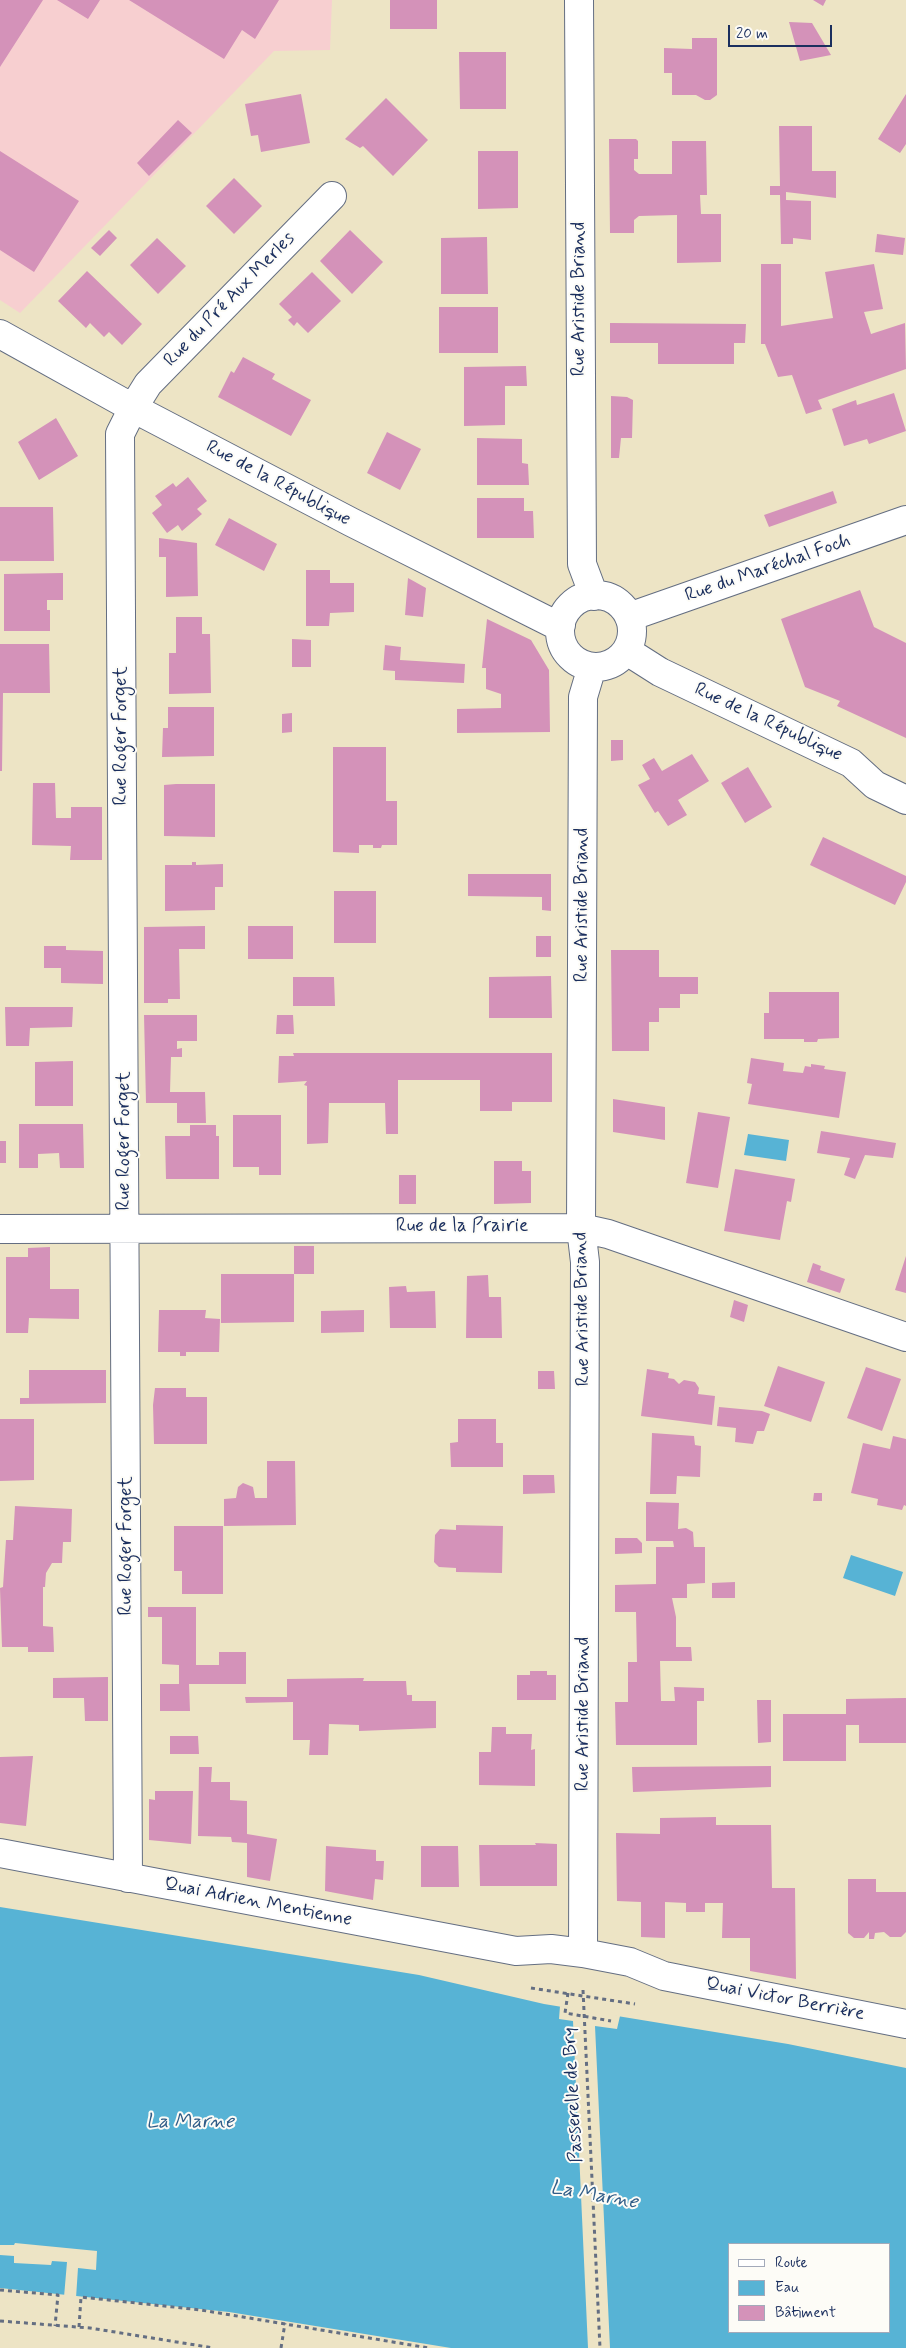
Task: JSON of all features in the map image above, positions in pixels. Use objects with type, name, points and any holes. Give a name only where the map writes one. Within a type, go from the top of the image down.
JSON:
[{"type":"street","name":"Rue Aristide Briand","points":[[579,0],[582,564],[594,596]]},
{"type":"street","name":"Rue du Pré Aux Merles","points":[[133,408],[148,384],[332,196]]},
{"type":"street","name":"Rue de la République","points":[[0,334],[133,408],[351,522],[552,623],[561,625]]},
{"type":"street","name":"Rue Roger Forget","points":[[128,1878],[120,434],[133,408]]},
{"type":"street","name":"Rue du Maréchal Foch","points":[[629,617],[906,520]]},
{"type":"street","points":[[605,596],[624,608],[629,617],[632,628],[627,651],[612,664],[592,667],[574,660],[567,653],[563,644],[561,625],[565,614],[572,604],[582,598],[605,596]]},
{"type":"street","name":"Rue de la République","points":[[627,651],[660,672],[851,763],[875,785],[906,800]]},
{"type":"street","name":"Rue Aristide Briand","points":[[583,1953],[585,1262],[581,1228],[583,697],[592,667]]},
{"type":"street","name":"Rue de la Prairie","points":[[0,1229],[581,1228],[608,1234],[906,1337]]},
{"type":"street","name":"Quai Adrien Mentienne","points":[[0,1853],[516,1951],[551,1949],[583,1953]]},
{"type":"street","name":"Quai Victor Berrière","points":[[583,1953],[630,1962],[664,1976],[906,2024]]},
{"type":"path","points":[[531,1988],[635,2004]]},
{"type":"path","name":"Passerelle de Bry","points":[[583,1990],[600,2348]]},
{"type":"path","points":[[568,1994],[565,2013],[611,2021]]},
{"type":"path","points":[[0,2290],[58,2295],[55,2326]]},
{"type":"path","points":[[79,2328],[81,2297],[157,2304],[285,2323],[429,2348]]},
{"type":"path","points":[[0,2321],[79,2328],[214,2348]]},
{"type":"path","points":[[281,2348],[285,2323]]},
{"type":"shaded area","points":[[0,0],[332,0],[330,50],[274,51],[20,313],[0,300]]},
{"type":"water","points":[[748,1134],[789,1140],[786,1161],[744,1155]]},
{"type":"water","points":[[851,1555],[903,1572],[895,1596],[843,1578]]},
{"type":"water","name":"La Marne","points":[[0,1907],[419,1975],[544,2004],[788,2044],[906,2068],[906,2348],[451,2348],[229,2312],[0,2288]]},
{"type":"pier","points":[[560,2006],[572,2008],[572,2006],[620,2016],[617,2029],[595,2026],[610,2348],[588,2348],[573,2021],[559,2019]]},
{"type":"pier","points":[[15,2243],[97,2251],[96,2270],[78,2268],[76,2298],[64,2297],[67,2262],[52,2261],[51,2265],[14,2263],[14,2256],[0,2255],[0,2245],[14,2245]]},
{"type":"building","points":[[0,0],[43,0],[0,67]]},
{"type":"building","points":[[57,0],[100,0],[88,19]]},
{"type":"building","points":[[129,0],[279,0],[255,39],[242,30],[224,59]]},
{"type":"building","points":[[390,0],[437,0],[437,29],[390,29]]},
{"type":"building","points":[[813,0],[826,0],[823,6]]},
{"type":"building","points":[[789,22],[812,23],[831,55],[800,61]]},
{"type":"building","points":[[692,38],[717,38],[717,95],[710,100],[705,100],[696,95],[672,95],[672,73],[664,73],[664,48],[692,49]]},
{"type":"building","points":[[459,52],[506,52],[506,109],[460,109]]},
{"type":"building","points":[[301,94],[310,143],[261,152],[258,135],[251,136],[245,104]]},
{"type":"building","points":[[906,94],[906,144],[900,153],[878,139]]},
{"type":"building","points":[[386,98],[428,140],[393,176],[363,146],[360,148],[345,139]]},
{"type":"building","points":[[178,120],[192,133],[149,176],[137,163]]},
{"type":"building","points":[[779,126],[812,126],[812,171],[836,171],[836,198],[786,192],[786,200],[811,201],[811,240],[793,238],[793,244],[781,244],[780,195],[770,195],[770,186],[780,186]]},
{"type":"building","points":[[609,139],[636,139],[638,141],[638,159],[634,159],[634,170],[639,174],[672,174],[672,141],[706,141],[707,195],[700,195],[701,214],[721,214],[721,262],[677,263],[677,215],[639,216],[634,220],[634,233],[610,233]]},
{"type":"building","points":[[0,151],[79,201],[34,272],[0,250]]},
{"type":"building","points":[[478,151],[518,151],[518,208],[478,209]]},
{"type":"building","points":[[234,178],[262,206],[234,234],[206,206]]},
{"type":"building","points":[[109,230],[117,238],[100,256],[91,248]]},
{"type":"building","points":[[350,230],[383,262],[352,294],[320,261]]},
{"type":"building","points":[[877,234],[905,238],[903,255],[875,252]]},
{"type":"building","points":[[487,237],[488,294],[441,294],[441,238]]},
{"type":"building","points":[[157,238],[186,266],[158,294],[130,265]]},
{"type":"building","points":[[761,264],[781,264],[781,326],[833,318],[825,272],[874,264],[883,309],[864,312],[871,334],[905,323],[906,369],[818,400],[822,409],[806,414],[792,375],[778,377],[765,344],[761,344]]},
{"type":"building","points":[[87,271],[142,324],[122,345],[109,332],[104,337],[90,323],[86,328],[58,301]]},
{"type":"building","points":[[312,272],[341,301],[308,333],[297,322],[294,326],[288,320],[292,317],[279,304]]},
{"type":"building","points":[[439,307],[498,307],[498,353],[439,353]]},
{"type":"building","points":[[610,323],[746,324],[745,343],[734,343],[734,364],[658,364],[658,343],[610,343]]},
{"type":"building","points":[[243,357],[275,374],[272,379],[311,400],[291,436],[218,397],[231,371],[234,373]]},
{"type":"building","points":[[526,366],[527,386],[505,386],[505,425],[464,426],[464,367]]},
{"type":"building","points":[[894,393],[906,431],[869,444],[867,439],[844,446],[832,409],[856,400],[857,405]]},
{"type":"building","points":[[611,396],[627,397],[633,400],[632,438],[621,438],[619,458],[611,458]]},
{"type":"building","points":[[56,418],[78,456],[39,480],[18,442]]},
{"type":"building","points":[[387,432],[421,449],[400,490],[367,473]]},
{"type":"building","points":[[477,438],[522,439],[522,463],[528,464],[529,485],[477,485]]},
{"type":"building","points":[[188,477],[207,501],[197,509],[202,514],[182,531],[178,525],[167,533],[152,513],[162,505],[155,496],[173,483],[176,487]]},
{"type":"building","points":[[833,491],[837,503],[769,527],[764,515]]},
{"type":"building","points":[[477,498],[524,498],[524,511],[533,511],[534,538],[477,538]]},
{"type":"building","points":[[0,507],[53,507],[54,561],[0,561]]},
{"type":"building","points":[[229,518],[277,544],[264,571],[215,545]]},
{"type":"building","points":[[159,538],[197,543],[198,596],[166,597],[166,557],[159,557]]},
{"type":"building","points":[[306,570],[330,570],[330,583],[354,583],[354,612],[330,613],[329,626],[306,626]]},
{"type":"building","points":[[63,573],[63,600],[47,600],[47,610],[50,610],[50,631],[4,631],[4,574]]},
{"type":"building","points":[[408,578],[426,588],[423,617],[405,615]]},
{"type":"building","points":[[860,590],[874,627],[906,643],[906,738],[837,706],[840,701],[805,687],[781,619]]},
{"type":"building","points":[[176,617],[202,617],[202,634],[210,634],[211,693],[169,694],[169,653],[176,653]]},
{"type":"building","points":[[487,619],[531,640],[549,670],[550,732],[457,733],[457,709],[501,708],[501,694],[486,689],[486,668],[482,668]]},
{"type":"building","points":[[292,639],[311,640],[311,667],[292,667]]},
{"type":"building","points":[[0,644],[49,644],[50,693],[3,693],[2,771],[0,771]]},
{"type":"building","points":[[385,645],[401,647],[400,660],[465,664],[464,683],[395,680],[395,671],[383,670]]},
{"type":"building","points":[[168,707],[214,707],[214,756],[162,757],[163,728],[168,728]]},
{"type":"building","points":[[292,713],[292,732],[282,733],[282,714]]},
{"type":"building","points":[[611,740],[623,740],[623,760],[611,761]]},
{"type":"building","points":[[333,747],[386,747],[386,801],[397,801],[397,845],[382,845],[381,848],[373,848],[373,845],[359,845],[359,853],[333,852]]},
{"type":"building","points":[[692,754],[709,781],[678,800],[687,815],[668,826],[658,811],[655,813],[638,785],[650,779],[642,765],[654,758],[662,771]]},
{"type":"building","points":[[748,767],[772,807],[745,823],[721,783]]},
{"type":"building","points":[[33,783],[55,783],[56,818],[71,818],[71,807],[102,807],[102,860],[70,860],[71,846],[32,845]]},
{"type":"building","points":[[215,784],[215,837],[164,836],[164,785]]},
{"type":"building","points":[[823,837],[906,876],[906,882],[895,905],[810,865]]},
{"type":"building","points":[[192,862],[196,862],[196,865],[223,864],[223,887],[215,887],[215,910],[165,911],[165,865],[192,865]]},
{"type":"building","points":[[468,874],[551,874],[551,911],[542,910],[542,897],[468,896]]},
{"type":"building","points":[[334,891],[376,891],[376,943],[334,943]]},
{"type":"building","points":[[205,926],[205,949],[179,949],[180,999],[168,999],[168,1003],[144,1003],[144,927]]},
{"type":"building","points":[[248,926],[293,926],[293,959],[248,959]]},
{"type":"building","points":[[536,936],[551,936],[551,957],[536,957]]},
{"type":"building","points":[[44,946],[66,946],[66,950],[103,951],[103,984],[61,983],[61,968],[44,968]]},
{"type":"building","points":[[611,950],[659,950],[659,977],[698,977],[698,994],[680,994],[680,1008],[659,1008],[659,1022],[649,1022],[649,1051],[612,1051]]},
{"type":"building","points":[[551,976],[552,1018],[489,1018],[489,977]]},
{"type":"building","points":[[293,977],[334,977],[335,1006],[293,1006]]},
{"type":"building","points":[[769,992],[839,992],[839,1038],[818,1039],[817,1042],[804,1042],[804,1039],[764,1039],[764,1013],[769,1013]]},
{"type":"building","points":[[5,1007],[73,1007],[72,1027],[30,1028],[29,1046],[6,1046]]},
{"type":"building","points":[[144,1015],[197,1015],[197,1041],[177,1041],[177,1049],[182,1048],[182,1057],[171,1057],[170,1092],[205,1092],[206,1123],[177,1123],[177,1103],[146,1103]]},
{"type":"building","points":[[277,1015],[293,1015],[294,1034],[276,1034]]},
{"type":"building","points":[[293,1053],[552,1053],[552,1102],[512,1102],[512,1111],[480,1111],[480,1080],[398,1080],[398,1134],[386,1134],[385,1103],[329,1103],[328,1143],[307,1144],[307,1086],[304,1085],[307,1081],[278,1083],[279,1056],[294,1056]]},
{"type":"building","points":[[751,1058],[784,1063],[783,1071],[803,1073],[805,1066],[811,1067],[811,1064],[825,1066],[824,1069],[846,1072],[839,1118],[748,1104],[752,1084],[747,1083]]},
{"type":"building","points":[[73,1061],[73,1106],[35,1106],[35,1062]]},
{"type":"building","points":[[613,1099],[665,1107],[665,1140],[613,1132]]},
{"type":"building","points":[[698,1112],[730,1117],[718,1188],[686,1183]]},
{"type":"building","points":[[233,1115],[281,1115],[281,1175],[259,1175],[259,1167],[233,1167]]},
{"type":"building","points":[[19,1124],[83,1124],[84,1168],[60,1168],[59,1153],[38,1154],[38,1168],[19,1168]]},
{"type":"building","points":[[190,1125],[216,1125],[216,1136],[219,1136],[219,1179],[166,1179],[165,1136],[190,1136]]},
{"type":"building","points":[[821,1131],[896,1143],[893,1158],[865,1155],[855,1179],[844,1175],[850,1158],[817,1153]]},
{"type":"building","points":[[0,1141],[6,1141],[6,1163],[0,1163]]},
{"type":"building","points":[[494,1161],[522,1161],[522,1171],[531,1171],[531,1203],[494,1204]]},
{"type":"building","points":[[735,1169],[795,1179],[791,1202],[787,1201],[780,1240],[724,1231]]},
{"type":"building","points":[[399,1175],[416,1175],[416,1204],[399,1204]]},
{"type":"building","points":[[294,1246],[314,1246],[314,1274],[294,1274]]},
{"type":"building","points":[[50,1247],[50,1289],[79,1289],[79,1319],[29,1318],[28,1333],[6,1333],[6,1257],[28,1257],[28,1248]]},
{"type":"building","points":[[906,1256],[906,1293],[895,1290]]},
{"type":"building","points":[[813,1263],[821,1266],[820,1270],[845,1279],[840,1293],[807,1282]]},
{"type":"building","points":[[221,1274],[294,1274],[294,1322],[221,1323]]},
{"type":"building","points":[[488,1275],[489,1297],[501,1297],[502,1338],[466,1338],[467,1276]]},
{"type":"building","points":[[406,1286],[407,1292],[435,1291],[436,1328],[390,1328],[389,1287]]},
{"type":"building","points":[[734,1300],[748,1305],[744,1322],[730,1317]]},
{"type":"building","points":[[159,1310],[206,1310],[205,1318],[220,1319],[219,1352],[186,1352],[186,1356],[180,1356],[180,1352],[158,1352]]},
{"type":"building","points":[[364,1310],[364,1332],[321,1333],[321,1311]]},
{"type":"building","points":[[778,1366],[825,1382],[811,1422],[764,1406]]},
{"type":"building","points":[[866,1367],[901,1379],[882,1431],[847,1418]]},
{"type":"building","points":[[647,1369],[669,1373],[668,1378],[674,1379],[679,1384],[684,1380],[695,1382],[699,1388],[698,1394],[715,1396],[712,1425],[641,1416]]},
{"type":"building","points":[[29,1370],[106,1370],[106,1403],[20,1404],[20,1398],[29,1398]]},
{"type":"building","points":[[538,1371],[554,1371],[555,1389],[538,1389]]},
{"type":"building","points":[[155,1388],[186,1388],[186,1397],[207,1397],[207,1444],[154,1444],[153,1405]]},
{"type":"building","points":[[719,1407],[762,1411],[770,1414],[764,1431],[757,1431],[753,1444],[735,1442],[736,1428],[717,1426]]},
{"type":"building","points":[[0,1419],[34,1419],[34,1480],[0,1481]]},
{"type":"building","points":[[458,1419],[496,1419],[496,1443],[503,1443],[503,1467],[451,1467],[450,1443],[458,1442]]},
{"type":"building","points":[[652,1433],[694,1436],[695,1445],[701,1446],[700,1477],[677,1476],[676,1494],[650,1494]]},
{"type":"building","points":[[893,1436],[906,1439],[906,1506],[904,1505],[902,1510],[877,1505],[878,1499],[851,1493],[863,1443],[890,1449]]},
{"type":"building","points":[[267,1461],[295,1461],[296,1525],[224,1526],[224,1499],[236,1498],[238,1487],[243,1483],[253,1487],[255,1498],[267,1498]]},
{"type":"building","points":[[523,1475],[554,1475],[555,1493],[523,1494]]},
{"type":"building","points":[[814,1493],[822,1493],[822,1501],[813,1501]]},
{"type":"building","points":[[646,1502],[679,1503],[678,1529],[686,1528],[693,1532],[694,1547],[705,1547],[705,1583],[687,1584],[687,1598],[672,1598],[676,1617],[676,1647],[691,1647],[692,1661],[660,1661],[661,1701],[675,1701],[674,1687],[704,1688],[704,1701],[697,1701],[697,1745],[616,1745],[615,1702],[628,1702],[628,1662],[637,1662],[636,1612],[615,1612],[615,1585],[656,1584],[656,1547],[674,1547],[673,1541],[646,1541]]},
{"type":"building","points":[[15,1506],[72,1509],[71,1542],[63,1542],[62,1563],[52,1563],[46,1573],[45,1587],[43,1587],[43,1626],[53,1627],[54,1652],[28,1652],[28,1647],[2,1647],[0,1588],[3,1587],[6,1540],[13,1540]]},
{"type":"building","points":[[456,1525],[503,1526],[502,1573],[456,1572],[456,1568],[439,1567],[434,1562],[435,1535],[440,1529],[456,1530]]},
{"type":"building","points":[[174,1526],[223,1526],[223,1594],[182,1594],[182,1571],[174,1571]]},
{"type":"building","points":[[615,1538],[637,1538],[642,1543],[642,1553],[615,1554]]},
{"type":"building","points":[[735,1582],[735,1598],[712,1598],[712,1583]]},
{"type":"building","points":[[148,1607],[196,1607],[196,1665],[219,1665],[219,1652],[246,1652],[246,1684],[189,1684],[190,1711],[160,1711],[160,1684],[179,1684],[179,1665],[162,1664],[162,1617],[148,1617]]},
{"type":"building","points":[[530,1671],[547,1671],[547,1675],[556,1675],[556,1700],[517,1700],[517,1675],[530,1675]]},
{"type":"building","points":[[108,1677],[108,1721],[85,1721],[84,1698],[53,1698],[53,1678]]},
{"type":"building","points":[[364,1678],[363,1681],[406,1681],[407,1695],[412,1695],[412,1701],[436,1701],[436,1728],[359,1731],[359,1725],[329,1724],[328,1755],[309,1755],[310,1740],[293,1740],[293,1702],[246,1703],[245,1697],[287,1697],[287,1679]]},
{"type":"building","points":[[906,1698],[906,1743],[859,1743],[859,1725],[846,1725],[846,1761],[783,1761],[783,1714],[846,1714],[846,1699]]},
{"type":"building","points":[[757,1700],[771,1700],[771,1742],[758,1743]]},
{"type":"building","points":[[492,1727],[506,1727],[506,1734],[532,1734],[531,1750],[535,1749],[535,1786],[479,1785],[479,1752],[491,1752]]},
{"type":"building","points":[[170,1736],[198,1736],[199,1754],[170,1754]]},
{"type":"building","points":[[33,1756],[26,1826],[0,1823],[0,1757]]},
{"type":"building","points":[[771,1766],[771,1787],[633,1792],[632,1767]]},
{"type":"building","points":[[199,1767],[212,1767],[211,1782],[230,1782],[230,1800],[247,1801],[247,1834],[277,1839],[270,1881],[247,1877],[247,1843],[232,1842],[231,1837],[198,1836]]},
{"type":"building","points":[[155,1791],[193,1791],[191,1844],[149,1840],[149,1799],[155,1800]]},
{"type":"building","points":[[716,1817],[716,1825],[771,1825],[772,1888],[795,1888],[796,1979],[750,1971],[750,1938],[722,1938],[723,1903],[705,1903],[705,1912],[686,1912],[686,1903],[665,1902],[665,1938],[641,1937],[641,1902],[617,1901],[616,1833],[660,1834],[660,1818]]},
{"type":"building","points":[[535,1843],[557,1844],[557,1886],[480,1886],[479,1845],[536,1845]]},
{"type":"building","points":[[326,1846],[376,1850],[376,1861],[384,1861],[383,1880],[375,1879],[373,1900],[325,1891]]},
{"type":"building","points":[[421,1846],[458,1846],[459,1887],[421,1887]]},
{"type":"building","points":[[848,1879],[876,1879],[876,1892],[906,1892],[906,1932],[901,1937],[890,1937],[884,1932],[875,1933],[874,1939],[869,1939],[869,1932],[864,1938],[854,1938],[848,1933]]}]
